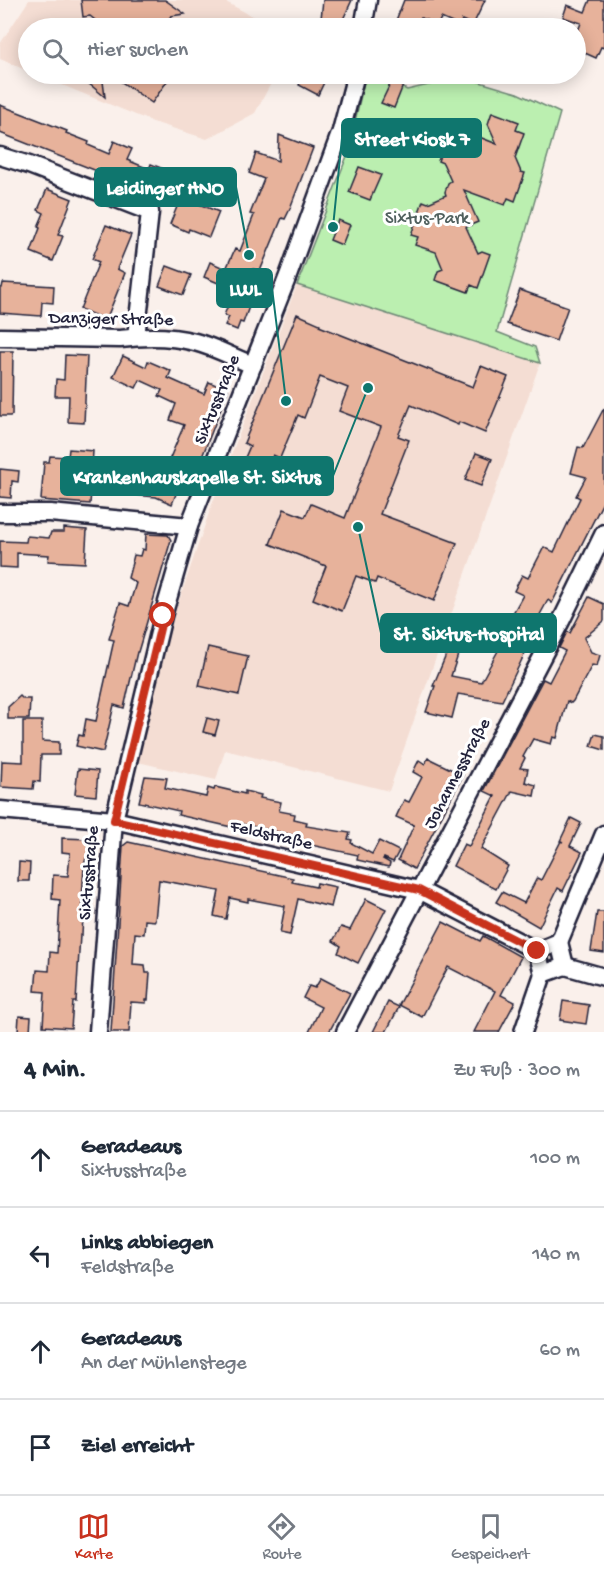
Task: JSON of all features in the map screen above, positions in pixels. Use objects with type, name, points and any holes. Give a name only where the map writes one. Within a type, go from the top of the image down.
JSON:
[{"type":"street","points":[[365,18],[368,0]]},
{"type":"street","name":"Sixtusstraße","points":[[98,1032],[114,820],[149,669],[189,526],[253,365],[341,131],[353,84]]},
{"type":"street","points":[[0,156],[150,212],[136,337]]},
{"type":"street","name":"Danziger Straße","points":[[0,337],[120,339],[136,337],[196,342],[253,365]]},
{"type":"street","points":[[0,513],[50,513],[189,526]]},
{"type":"street","name":"Johannesstraße","points":[[345,1032],[562,619],[604,533]]},
{"type":"street","name":"Feldstraße","points":[[0,810],[114,820],[419,890],[537,951]]},
{"type":"street","points":[[566,966],[559,942],[604,834]]},
{"type":"street","points":[[523,1032],[543,974],[537,951],[559,942]]},
{"type":"street","points":[[543,974],[566,966],[604,977]]},
{"type":"shaded area","points":[[29,0],[227,0],[226,2],[256,18],[18,18],[18,67],[0,59],[0,44]]},
{"type":"shaded area","points":[[60,84],[271,84],[255,113],[207,139],[153,122]]},
{"type":"shaded area","points":[[297,285],[540,363],[389,791],[225,750],[216,780],[138,762],[165,642],[211,507]]},
{"type":"green space","name":"Sixtus-Park","points":[[364,84],[395,84],[407,90],[433,84],[487,84],[517,93],[560,113],[497,332],[535,347],[540,363],[297,285],[347,156]]},
{"type":"building","points":[[81,0],[165,0],[185,14],[170,18],[83,17]]},
{"type":"building","points":[[323,0],[352,0],[344,18],[321,18]]},
{"type":"building","points":[[404,0],[485,0],[476,18],[397,18]]},
{"type":"building","points":[[590,0],[604,0],[604,48],[601,47],[596,58],[586,54],[586,18],[563,17],[567,5],[585,12]]},
{"type":"building","points":[[89,84],[103,84],[105,97]]},
{"type":"building","points":[[124,84],[165,84],[152,103]]},
{"type":"building","points":[[299,84],[323,84],[318,95]]},
{"type":"building","points":[[390,84],[404,84],[394,108],[381,103]]},
{"type":"building","points":[[0,105],[67,131],[66,133],[89,142],[88,145],[109,154],[114,141],[132,149],[127,160],[149,169],[151,164],[186,178],[176,202],[0,133]]},
{"type":"building","points":[[492,112],[519,122],[516,130],[524,133],[515,158],[521,172],[525,173],[515,201],[508,198],[505,205],[464,190],[478,222],[466,227],[478,253],[482,251],[490,254],[478,288],[471,285],[468,292],[435,280],[438,271],[443,269],[436,252],[415,245],[418,237],[411,235],[423,201],[428,203],[446,195],[448,183],[451,181],[443,163],[438,161],[448,134],[456,137],[459,129],[497,144],[488,124]]},
{"type":"building","points":[[279,135],[313,148],[289,211],[285,219],[282,218],[260,271],[253,269],[245,289],[258,295],[253,305],[250,304],[243,323],[240,322],[237,330],[225,325],[229,317],[224,315],[235,290],[204,277],[210,262],[226,269],[235,249],[240,251],[254,215],[250,214],[264,179],[249,173],[256,153],[278,161]]},
{"type":"building","points":[[359,167],[381,175],[370,200],[349,192]]},
{"type":"building","points":[[47,189],[72,199],[58,235],[63,236],[53,261],[31,252],[44,213],[38,210]]},
{"type":"building","points":[[181,197],[219,212],[209,237],[189,229],[188,232],[170,224]]},
{"type":"building","points":[[338,220],[350,225],[342,245],[330,240]]},
{"type":"building","points":[[106,225],[131,235],[117,269],[125,273],[106,320],[80,309],[99,262],[92,259]]},
{"type":"building","points":[[167,266],[191,275],[183,295],[159,286]]},
{"type":"building","points":[[3,283],[54,286],[53,303],[42,302],[41,316],[0,313],[0,288]]},
{"type":"building","points":[[520,290],[568,307],[556,341],[507,324]]},
{"type":"building","points":[[297,314],[320,324],[319,326],[473,387],[481,366],[508,377],[485,433],[459,422],[458,425],[411,405],[398,436],[409,440],[380,514],[457,543],[434,601],[377,578],[375,583],[356,576],[342,611],[313,599],[326,566],[270,544],[284,509],[305,517],[311,504],[345,518],[381,427],[339,411],[348,388],[320,377],[304,418],[298,415],[280,458],[273,455],[263,478],[240,469],[250,446],[244,443]]},
{"type":"building","points":[[0,351],[13,351],[12,415],[10,416],[0,416]]},
{"type":"building","points":[[65,355],[87,356],[84,423],[68,422],[69,396],[55,396],[56,379],[64,380]]},
{"type":"building","points":[[123,356],[146,367],[148,361],[171,371],[168,378],[204,394],[209,382],[228,390],[188,493],[178,489],[172,504],[156,497],[91,491],[90,504],[41,500],[44,462],[49,462],[50,456],[68,457],[69,449],[93,451],[91,480],[114,481],[116,472],[155,474],[158,466],[167,465],[184,425],[170,420],[176,404],[159,396],[162,390],[140,380],[136,388],[113,377]]},
{"type":"building","points":[[604,408],[604,500],[552,603],[548,600],[521,649],[526,651],[502,701],[458,694],[452,718],[426,712],[435,686],[433,686],[449,648],[459,652],[451,676],[481,682],[499,649],[494,647],[523,595],[514,591],[522,575],[528,578],[544,547],[554,552],[580,498],[576,496],[586,477],[571,473],[578,447],[583,448]]},
{"type":"building","points":[[476,453],[492,459],[481,486],[465,480]]},
{"type":"building","points":[[0,469],[19,471],[18,482],[12,481],[11,498],[0,497]]},
{"type":"building","points":[[64,528],[87,530],[85,563],[48,561],[49,555],[17,553],[17,568],[0,567],[0,541],[26,542],[27,536],[49,538],[51,532],[64,532]]},
{"type":"building","points":[[146,534],[168,535],[171,540],[137,652],[124,708],[114,705],[103,752],[76,746],[79,735],[83,736],[86,719],[96,721],[114,640],[109,639],[120,603],[129,606],[136,583],[128,578],[134,555],[140,556],[142,549],[145,550]]},
{"type":"building","points":[[589,597],[604,604],[604,621],[584,638],[591,652],[600,655],[597,666],[592,665],[573,701],[571,703],[567,701],[557,738],[553,737],[551,744],[533,739],[523,757],[525,758],[520,768],[528,769],[525,782],[536,785],[534,796],[512,791],[481,849],[508,866],[496,889],[453,866],[464,844],[469,846],[495,796],[484,791],[543,679],[549,682],[565,651],[559,648],[567,632],[570,633]]},
{"type":"building","points":[[208,647],[248,656],[239,695],[199,686]]},
{"type":"building","points":[[20,696],[23,699],[30,699],[29,719],[8,719],[8,707]]},
{"type":"building","points":[[207,718],[219,721],[215,735],[203,732]]},
{"type":"building","points":[[23,721],[42,721],[42,741],[59,742],[59,755],[41,755],[40,782],[34,781],[33,789],[1,787],[2,761],[23,762]]},
{"type":"building","points":[[595,734],[604,736],[604,750],[591,746]]},
{"type":"building","points":[[428,758],[463,775],[414,869],[398,860],[414,825],[396,817],[404,800],[409,802],[422,777],[413,772],[419,760],[425,764]]},
{"type":"building","points":[[78,769],[98,771],[96,796],[75,794]]},
{"type":"building","points":[[145,776],[167,778],[165,788],[206,797],[208,788],[214,790],[215,787],[261,795],[260,798],[281,802],[279,811],[295,814],[294,819],[307,822],[306,826],[350,833],[348,839],[352,840],[351,843],[372,854],[379,841],[399,851],[393,862],[383,859],[390,863],[389,867],[357,860],[358,855],[292,841],[293,835],[237,823],[236,828],[178,815],[179,811],[139,802]]},
{"type":"building","points":[[571,818],[581,823],[570,846],[582,852],[563,891],[558,888],[539,927],[496,902],[502,892],[524,903],[537,878],[541,880]]},
{"type":"building","points":[[62,838],[89,839],[84,866],[82,935],[80,935],[76,1002],[73,1002],[71,1028],[43,1026],[45,992],[35,991],[37,970],[49,971],[50,952],[57,953],[60,900],[52,899],[53,875],[68,876],[70,853],[62,852]]},
{"type":"building","points":[[128,842],[293,878],[292,882],[316,887],[317,883],[336,887],[331,907],[298,899],[290,935],[280,933],[285,906],[230,898],[226,919],[214,916],[219,891],[159,880],[155,921],[145,920],[144,934],[135,933],[133,964],[145,965],[146,973],[150,973],[148,1000],[146,1003],[131,1002],[129,1032],[111,1032],[123,846]]},
{"type":"building","points":[[19,862],[30,863],[29,881],[18,881]]},
{"type":"building","points":[[366,899],[386,909],[358,963],[338,953],[341,946],[333,941],[341,927],[350,930]]},
{"type":"building","points":[[597,912],[604,912],[604,953],[591,951]]},
{"type":"building","points":[[443,922],[480,941],[483,936],[521,957],[501,995],[515,1002],[499,1032],[474,1032],[495,991],[448,967],[422,1017],[399,1005]]},
{"type":"building","points":[[321,978],[350,993],[329,1032],[309,1032],[321,1007],[303,998],[309,986],[315,988]]},
{"type":"building","points":[[563,1001],[589,1005],[586,1024],[560,1020]]},
{"type":"building","points":[[388,1002],[399,1007],[386,1032],[373,1032]]},
{"type":"building","points":[[19,1016],[31,1017],[30,1031],[18,1031]]},
{"type":"place","name":"Street Kiosk 7","points":[[333,227]]},
{"type":"place","name":"Leidinger HNO","points":[[249,255]]},
{"type":"place","name":"Krankenhauskapelle St. Sixtus","points":[[368,388]]},
{"type":"place","name":"LWL","points":[[286,401]]},
{"type":"place","name":"St. Sixtus-Hospital","points":[[358,527]]},
{"type":"route","points":[[163,616],[114,820],[419,890],[537,951]]}]
